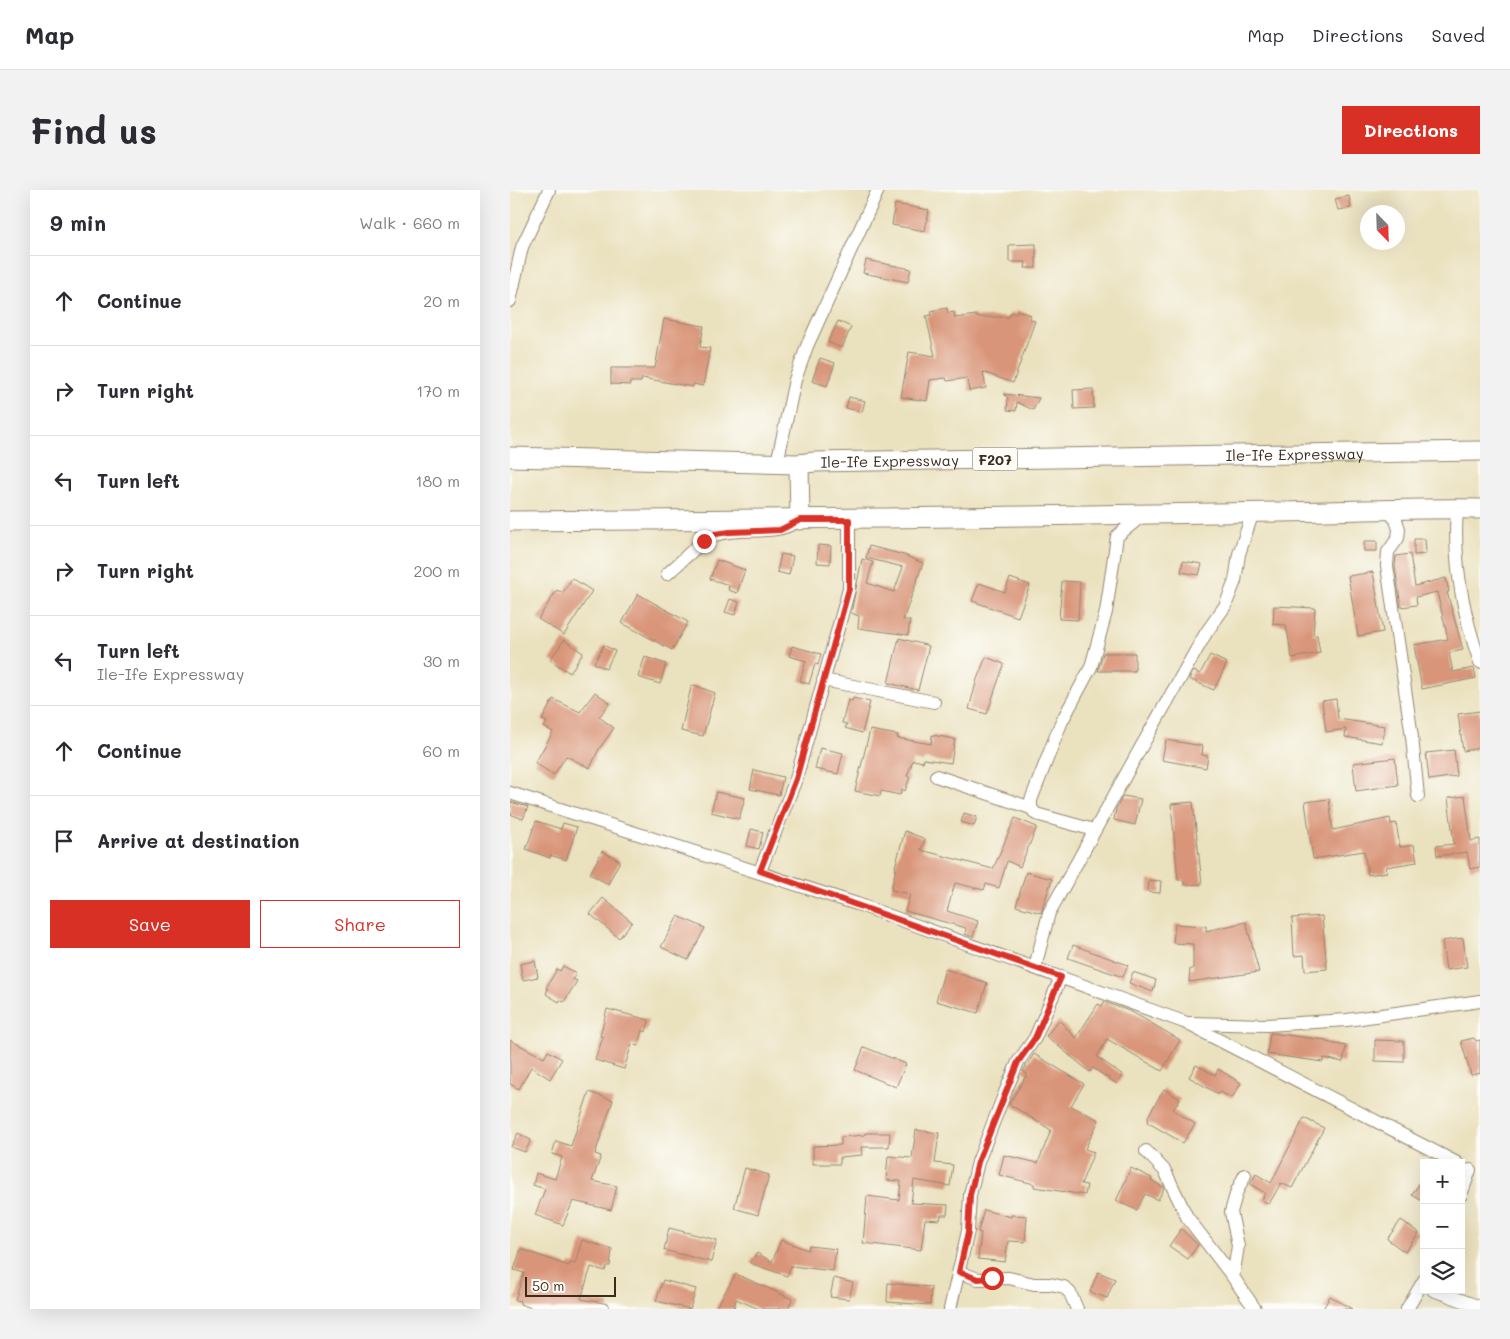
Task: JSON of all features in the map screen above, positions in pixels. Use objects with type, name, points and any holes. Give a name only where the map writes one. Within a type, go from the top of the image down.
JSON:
[{"type":"main road","name":"Ile-Ife Expressway","points":[[510,456],[799,464],[814,462],[1480,451]]},
{"type":"main road","points":[[799,464],[800,520]]},
{"type":"main road","points":[[510,521],[849,520],[1386,508],[1480,509]]},
{"type":"street","points":[[510,301],[516,246],[549,190]]},
{"type":"street","points":[[777,463],[795,380],[807,346],[878,190]]},
{"type":"street","points":[[1386,508],[1396,520],[1399,529],[1398,538],[1388,552],[1387,566],[1412,737],[1418,796]]},
{"type":"street","points":[[1457,508],[1455,542],[1460,584],[1480,662]]},
{"type":"street","points":[[1035,968],[1049,913],[1206,633],[1225,606],[1235,581],[1239,554],[1253,512]]},
{"type":"street","points":[[1031,808],[1031,800],[1061,723],[1090,667],[1106,612],[1117,536],[1145,513]]},
{"type":"street","points":[[667,574],[715,534],[780,530],[800,520]]},
{"type":"street","points":[[760,871],[796,779],[822,680],[849,589],[849,520]]},
{"type":"street","points":[[822,680],[934,702]]},
{"type":"street","points":[[936,776],[1031,808],[1036,814],[1094,830]]},
{"type":"street","points":[[510,793],[724,862],[760,871],[1184,1022],[1449,1159]]},
{"type":"street","points":[[950,1309],[968,1232],[970,1195],[978,1162],[1018,1062],[1035,1038],[1061,977]]},
{"type":"street","points":[[1184,1022],[1268,1025],[1347,1020],[1480,1001]]},
{"type":"street","points":[[1146,1152],[1165,1171],[1187,1217],[1233,1277],[1254,1309]]},
{"type":"street","points":[[1465,1185],[1471,1170]]},
{"type":"street","points":[[1233,1277],[1238,1246],[1231,1212],[1235,1196],[1245,1175]]},
{"type":"street","points":[[959,1272],[978,1279],[1009,1278],[1034,1284],[1050,1284],[1064,1287],[1070,1293],[1077,1309]]},
{"type":"street","points":[[1407,1309],[1420,1292]]},
{"type":"street","points":[[1447,1294],[1480,1306]]},
{"type":"building","points":[[1349,196],[1351,208],[1338,210],[1335,199]]},
{"type":"building","points":[[895,204],[929,210],[925,231],[892,225]]},
{"type":"building","points":[[1036,244],[1036,268],[1025,268],[1026,262],[1009,262],[1009,245]]},
{"type":"building","points":[[866,260],[911,269],[908,282],[863,273]]},
{"type":"building","points":[[947,308],[948,313],[954,312],[955,318],[976,315],[976,317],[1009,317],[1011,312],[1016,314],[1017,310],[1031,315],[1030,319],[1035,321],[1013,383],[983,372],[986,388],[969,391],[967,378],[947,381],[946,378],[930,380],[927,401],[901,397],[909,352],[935,356],[926,316],[932,315],[931,311]]},
{"type":"building","points":[[664,319],[704,326],[700,347],[710,348],[703,386],[693,384],[693,387],[642,378],[641,382],[630,382],[630,385],[611,384],[611,368],[655,368]]},
{"type":"building","points":[[838,321],[851,327],[842,348],[828,342]]},
{"type":"building","points":[[820,358],[835,363],[827,386],[812,381]]},
{"type":"building","points":[[1093,389],[1094,408],[1074,409],[1073,390]]},
{"type":"building","points":[[1004,394],[1039,398],[1033,410],[1017,402],[1016,411],[1007,410],[1008,398]]},
{"type":"building","points":[[849,397],[865,401],[862,412],[846,408]]},
{"type":"building","points":[[1414,539],[1425,539],[1426,554],[1414,555]]},
{"type":"building","points":[[1364,541],[1377,541],[1377,551],[1364,551]]},
{"type":"building","points":[[818,545],[831,546],[830,564],[817,563]]},
{"type":"building","points":[[869,546],[904,555],[923,563],[903,620],[910,620],[908,635],[858,628],[859,616],[851,613],[862,559],[873,562],[867,583],[894,592],[903,567],[866,558]]},
{"type":"building","points":[[781,554],[793,556],[789,575],[777,572]]},
{"type":"building","points":[[1410,554],[1415,586],[1446,578],[1449,592],[1447,592],[1463,650],[1449,653],[1453,672],[1474,668],[1476,678],[1422,689],[1414,645],[1448,639],[1437,592],[1416,597],[1417,605],[1401,607],[1395,566],[1396,556]]},
{"type":"building","points":[[717,560],[745,570],[737,593],[728,590],[729,585],[710,579]]},
{"type":"building","points":[[1183,561],[1202,564],[1199,575],[1181,572]]},
{"type":"building","points":[[1373,572],[1383,632],[1358,636],[1348,576]]},
{"type":"building","points":[[572,578],[592,591],[564,635],[538,619],[557,590],[563,593]]},
{"type":"building","points":[[1010,578],[1030,585],[1018,617],[972,601],[979,583],[1005,592]]},
{"type":"building","points":[[1062,581],[1080,582],[1078,620],[1059,619]]},
{"type":"building","points":[[638,594],[688,622],[672,650],[622,623]]},
{"type":"building","points":[[730,599],[739,602],[735,615],[725,612]]},
{"type":"building","points":[[1274,606],[1315,608],[1313,635],[1317,635],[1320,653],[1292,658],[1286,625],[1273,624]]},
{"type":"building","points":[[899,638],[929,646],[918,690],[888,683]]},
{"type":"building","points":[[564,640],[583,653],[570,673],[550,660]]},
{"type":"building","points":[[604,645],[615,651],[606,669],[594,663]]},
{"type":"building","points":[[792,646],[821,654],[818,665],[815,664],[809,684],[800,681],[806,661],[789,656]]},
{"type":"building","points":[[1103,653],[1135,653],[1135,671],[1098,671]]},
{"type":"building","points":[[1210,655],[1227,663],[1214,690],[1189,679],[1194,671],[1200,674]]},
{"type":"building","points":[[645,657],[666,664],[660,684],[638,677]]},
{"type":"building","points":[[986,657],[1004,664],[987,714],[969,709],[977,679]]},
{"type":"building","points":[[694,685],[715,693],[703,736],[681,731],[691,687]]},
{"type":"building","points":[[595,692],[610,703],[599,717],[614,728],[599,749],[590,768],[566,756],[554,775],[535,763],[553,732],[544,727],[547,722],[542,720],[553,699],[580,712]]},
{"type":"building","points":[[853,698],[870,702],[862,733],[845,728],[847,724],[842,723],[848,700],[852,701]]},
{"type":"building","points":[[1336,699],[1338,719],[1385,726],[1382,743],[1345,737],[1346,729],[1326,732],[1322,701]]},
{"type":"building","points":[[1480,711],[1480,748],[1463,751],[1458,714]]},
{"type":"building","points":[[870,730],[898,735],[897,738],[931,744],[932,735],[955,739],[951,763],[924,759],[923,762],[913,760],[907,776],[910,777],[905,791],[902,789],[900,795],[881,791],[880,796],[855,791]]},
{"type":"building","points":[[1166,740],[1203,746],[1202,755],[1208,756],[1206,768],[1162,760]]},
{"type":"building","points":[[820,748],[843,753],[838,774],[815,769]]},
{"type":"building","points":[[1454,750],[1457,776],[1429,780],[1426,753]]},
{"type":"building","points":[[1395,758],[1398,785],[1356,791],[1353,763]]},
{"type":"building","points":[[754,770],[783,777],[779,795],[750,789]]},
{"type":"building","points":[[716,792],[745,798],[739,819],[711,812]]},
{"type":"building","points":[[1123,796],[1141,799],[1135,825],[1114,820],[1116,809]]},
{"type":"building","points":[[1465,796],[1471,841],[1480,839],[1480,867],[1470,869],[1467,852],[1437,856],[1436,846],[1454,844],[1448,798]]},
{"type":"building","points":[[1329,799],[1333,830],[1390,818],[1391,824],[1396,823],[1400,847],[1414,845],[1417,862],[1386,867],[1387,872],[1368,875],[1364,851],[1313,859],[1305,802]]},
{"type":"building","points":[[510,802],[528,807],[523,819],[510,814]]},
{"type":"building","points":[[1193,802],[1202,884],[1184,885],[1184,880],[1178,880],[1171,804]]},
{"type":"building","points":[[964,813],[977,817],[974,826],[961,822]]},
{"type":"building","points":[[1015,818],[1037,827],[1020,867],[1007,861],[999,888],[986,884],[984,890],[955,883],[947,911],[978,921],[973,937],[965,934],[966,928],[905,911],[910,894],[891,890],[905,831],[925,839],[921,850],[993,869]]},
{"type":"building","points":[[536,821],[561,829],[563,823],[577,827],[566,860],[550,855],[550,858],[526,849]]},
{"type":"building","points":[[751,829],[763,832],[759,849],[747,846]]},
{"type":"building","points":[[602,851],[620,861],[608,884],[590,874]]},
{"type":"building","points":[[1026,872],[1052,879],[1041,913],[1016,906]]},
{"type":"building","points":[[1149,880],[1161,881],[1160,893],[1148,892]]},
{"type":"building","points":[[603,898],[632,922],[619,938],[590,914]]},
{"type":"building","points":[[678,916],[705,928],[688,960],[661,947]]},
{"type":"building","points":[[1322,916],[1327,969],[1305,971],[1304,955],[1294,956],[1292,918]]},
{"type":"building","points":[[1246,922],[1259,972],[1189,982],[1190,969],[1193,969],[1193,944],[1173,943],[1175,924],[1206,926],[1206,931]]},
{"type":"building","points":[[1463,938],[1467,967],[1446,970],[1442,941]]},
{"type":"building","points":[[1073,945],[1128,965],[1123,977],[1068,958]]},
{"type":"building","points":[[535,961],[538,977],[523,980],[520,964]]},
{"type":"building","points":[[563,966],[576,973],[573,979],[577,981],[564,1002],[560,1000],[559,1002],[546,994],[548,989],[546,988],[557,969],[560,971]]},
{"type":"building","points":[[945,969],[987,983],[978,1013],[936,1001]]},
{"type":"building","points":[[1133,972],[1156,980],[1153,992],[1129,983]]},
{"type":"building","points":[[1104,1002],[1132,1012],[1180,1040],[1162,1071],[1107,1039],[1097,1057],[1123,1075],[1117,1084],[1093,1068],[1090,1072],[1046,1036],[1059,1020],[1076,1038],[1098,1004],[1102,1006]]},
{"type":"building","points":[[607,1009],[649,1020],[646,1032],[642,1030],[638,1046],[632,1044],[624,1069],[595,1060],[603,1037],[600,1036]]},
{"type":"building","points":[[1270,1033],[1326,1040],[1326,1042],[1346,1046],[1343,1062],[1324,1058],[1323,1062],[1267,1054]]},
{"type":"building","points":[[1474,1038],[1476,1041],[1480,1040],[1480,1073],[1471,1075],[1461,1041]]},
{"type":"building","points":[[510,1040],[544,1058],[548,1051],[562,1059],[550,1079],[531,1067],[519,1089],[510,1084]]},
{"type":"building","points":[[1375,1040],[1404,1041],[1404,1062],[1375,1061]]},
{"type":"building","points":[[864,1047],[906,1064],[896,1087],[855,1070]]},
{"type":"building","points":[[1034,1054],[1084,1084],[1071,1106],[1099,1120],[1085,1149],[1094,1152],[1081,1184],[1087,1185],[1085,1195],[1034,1187],[1034,1184],[999,1175],[1004,1155],[1038,1163],[1051,1130],[1009,1104],[1027,1074],[1023,1071]]},
{"type":"building","points":[[1196,1065],[1215,1075],[1218,1069],[1241,1083],[1232,1098],[1220,1092],[1218,1094],[1189,1077]]},
{"type":"building","points":[[1164,1089],[1180,1099],[1173,1110],[1195,1124],[1183,1143],[1147,1122],[1149,1119],[1147,1118]]},
{"type":"building","points":[[589,1092],[613,1100],[595,1154],[601,1156],[592,1181],[617,1186],[611,1210],[573,1201],[563,1225],[535,1215],[545,1189],[533,1185],[536,1173],[555,1179],[562,1157],[552,1154],[556,1141],[571,1146]]},
{"type":"building","points":[[1304,1118],[1324,1128],[1292,1188],[1281,1183],[1269,1204],[1262,1200],[1265,1193],[1250,1184],[1256,1174],[1271,1183]]},
{"type":"building","points":[[916,1130],[939,1133],[935,1163],[953,1165],[950,1186],[914,1180],[911,1203],[948,1205],[947,1215],[941,1215],[940,1220],[925,1219],[921,1250],[863,1243],[867,1196],[899,1200],[901,1181],[886,1180],[888,1156],[912,1158]]},
{"type":"building","points":[[518,1133],[531,1140],[525,1152],[511,1147]]},
{"type":"building","points":[[865,1133],[890,1133],[889,1147],[861,1147],[862,1155],[840,1157],[840,1164],[813,1164],[813,1146],[841,1145],[841,1137],[865,1135]]},
{"type":"building","points":[[745,1168],[769,1175],[758,1215],[734,1208]]},
{"type":"building","points":[[1131,1168],[1152,1178],[1151,1180],[1164,1188],[1158,1200],[1145,1194],[1137,1210],[1116,1201]]},
{"type":"building","points":[[1420,1182],[1420,1200],[1412,1195]]},
{"type":"building","points":[[984,1210],[1011,1217],[1011,1215],[1027,1216],[1025,1242],[1008,1241],[1005,1262],[978,1259],[981,1233],[978,1232]]},
{"type":"building","points":[[1401,1220],[1419,1233],[1405,1252],[1387,1239]]},
{"type":"building","points":[[669,1228],[717,1240],[711,1262],[664,1250]]},
{"type":"building","points":[[1181,1229],[1198,1245],[1188,1259],[1169,1246]]},
{"type":"building","points":[[582,1240],[612,1249],[610,1266],[607,1266],[605,1271],[591,1267],[581,1299],[609,1304],[608,1309],[534,1309],[515,1300],[524,1273],[514,1270],[521,1249],[569,1266],[570,1263],[575,1264]]},
{"type":"building","points":[[781,1240],[808,1250],[809,1246],[836,1249],[833,1271],[791,1266],[787,1276],[750,1263],[757,1253],[772,1262]]},
{"type":"building","points":[[1098,1272],[1115,1279],[1107,1298],[1090,1292]]},
{"type":"building","points":[[736,1274],[792,1299],[788,1309],[759,1309],[736,1299],[734,1309],[715,1309]]},
{"type":"building","points":[[834,1278],[853,1283],[849,1299],[830,1297]]},
{"type":"building","points":[[663,1280],[696,1289],[690,1309],[656,1301]]},
{"type":"building","points":[[888,1283],[931,1287],[930,1305],[887,1302]]},
{"type":"building","points":[[1330,1296],[1352,1309],[1323,1309]]},
{"type":"route","points":[[704,541],[715,534],[780,530],[800,520],[849,520],[849,589],[822,680],[796,779],[760,871],[1061,977],[1035,1038],[1018,1062],[1006,1090],[978,1162],[970,1195],[968,1232],[959,1272],[978,1279],[992,1278]]}]
